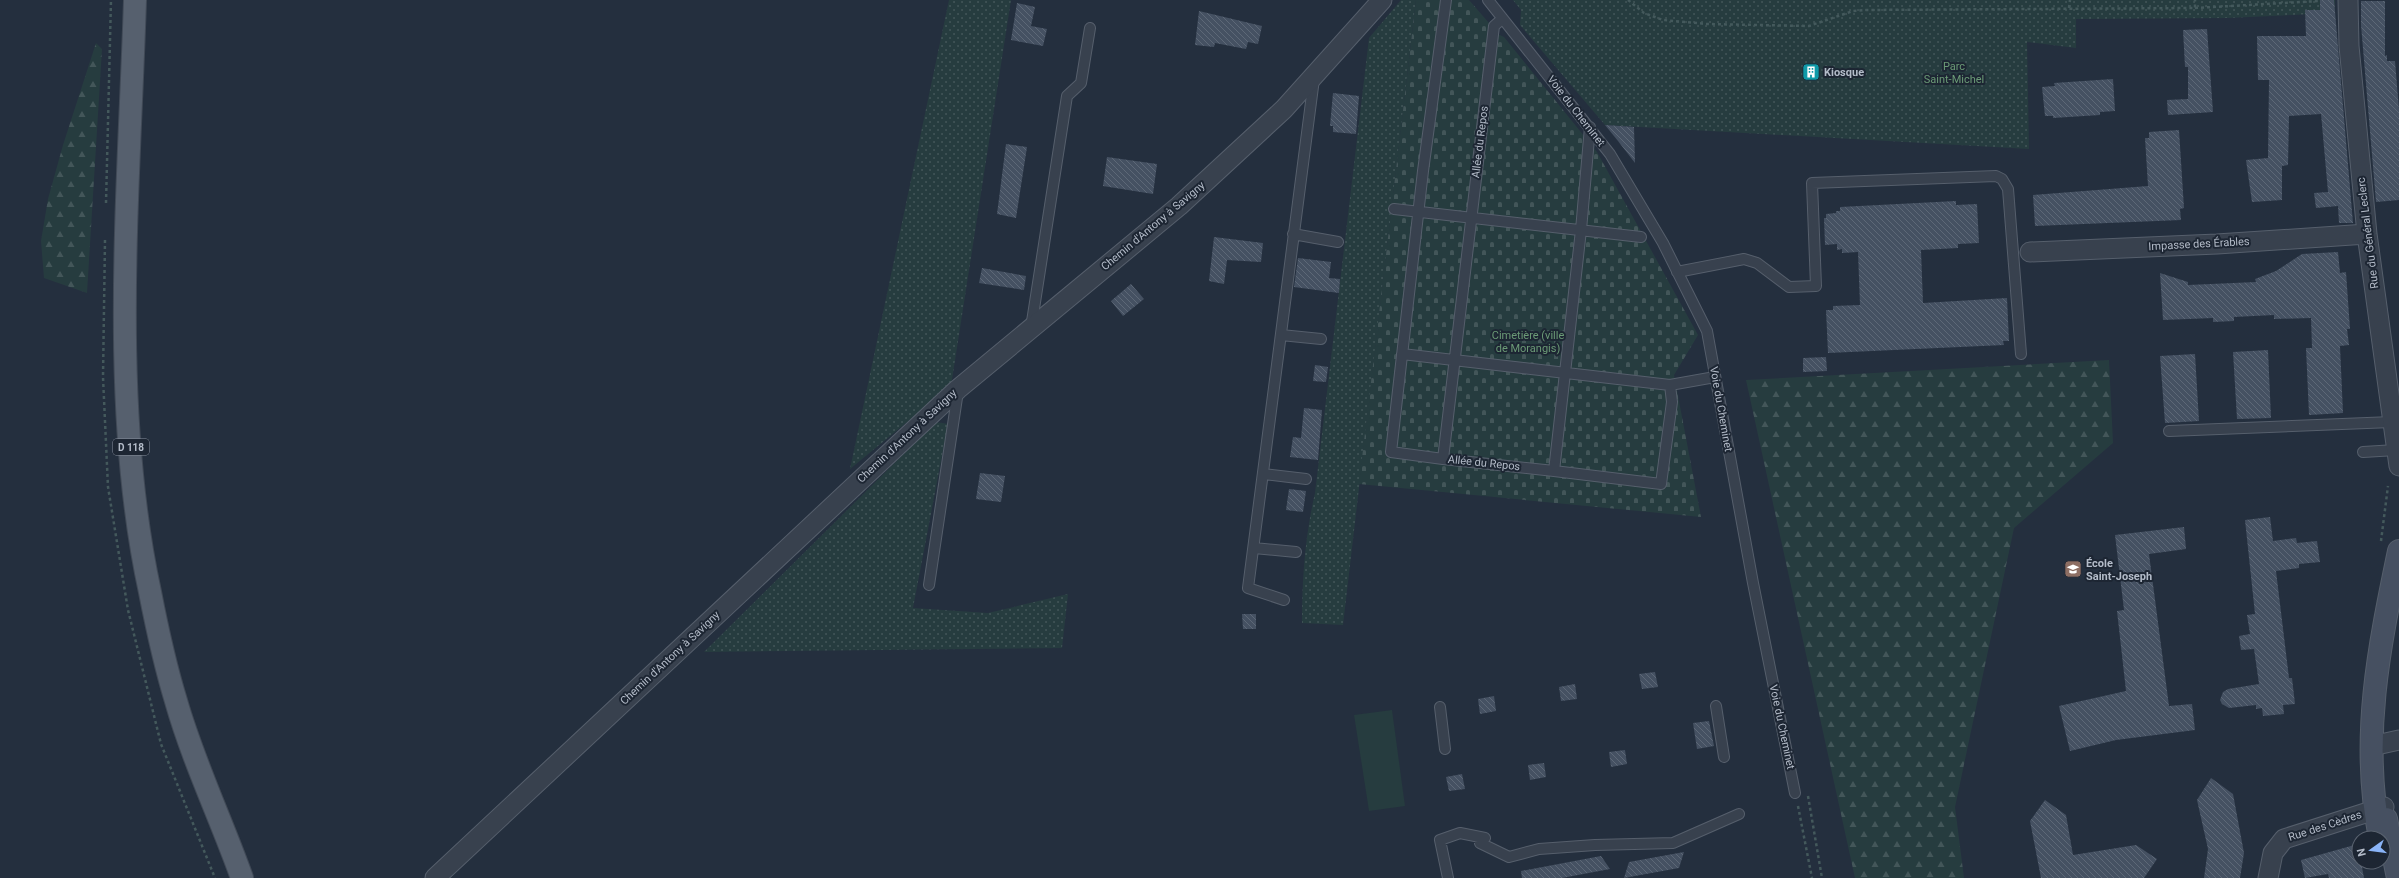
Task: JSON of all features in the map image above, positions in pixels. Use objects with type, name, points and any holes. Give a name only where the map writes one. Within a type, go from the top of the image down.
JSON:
[{"type":"main road","name":"D 118","points":[[136,0],[126,288],[128,399],[134,496],[149,590],[176,702],[242,878]]},
{"type":"main road","points":[[2380,830],[2384,744],[2382,681],[2396,598],[2390,547]]},
{"type":"main road","points":[[2380,808],[2398,878]]},
{"type":"street","name":"Chemin d'Antony à Savigny","points":[[435,878],[958,389],[1179,206],[1284,109],[1382,0]]},
{"type":"street","name":"Rue du Général Leclerc","points":[[2348,0],[2349,46],[2367,234],[2398,458]]},
{"type":"street","name":"Impasse des Érables","points":[[2022,253],[2217,244],[2367,234]]},
{"type":"street","name":"Rue des Cèdres","points":[[2268,878],[2273,852],[2284,838],[2380,808]]},
{"type":"lane","points":[[1443,459],[1391,452],[1418,211],[1446,0]]},
{"type":"lane","name":"Voie du Cheminet","points":[[1488,0],[1590,127],[1628,182],[1707,331],[1757,606],[1795,793]]},
{"type":"lane","name":"Allée du Repos","points":[[1502,19],[1494,26],[1443,459],[1661,484],[1672,402],[1670,385]]},
{"type":"lane","points":[[1031,328],[1067,96],[1081,83],[1090,28]]},
{"type":"lane","points":[[1284,600],[1248,588],[1264,474],[1293,234],[1314,77]]},
{"type":"lane","points":[[1554,471],[1581,230],[1590,127]]},
{"type":"lane","points":[[1677,272],[1744,259],[1757,263],[1789,288],[1816,286],[1812,183],[1996,176],[2002,179],[2008,189],[2022,253],[2021,354]]},
{"type":"lane","points":[[1394,208],[1641,237]]},
{"type":"lane","points":[[1293,234],[1338,242]]},
{"type":"lane","points":[[1281,335],[1321,339]]},
{"type":"lane","points":[[1402,354],[1670,385],[1715,377]]},
{"type":"lane","points":[[929,586],[958,389]]},
{"type":"lane","points":[[2169,431],[2392,422]]},
{"type":"lane","points":[[2363,452],[2398,458]]},
{"type":"lane","points":[[1264,474],[1306,479]]},
{"type":"lane","points":[[1254,548],[1296,552]]},
{"type":"lane","points":[[1716,706],[1724,757]]},
{"type":"lane","points":[[1440,707],[1445,749]]},
{"type":"lane","points":[[1448,878],[1440,840],[1460,833],[1483,841],[1509,857],[1539,849],[1594,845],[1673,844],[1739,814]]},
{"type":"path","points":[[1628,0],[1644,13],[1663,20],[1706,24],[1809,26],[1853,11],[1865,10],[2195,8],[2319,1]]},
{"type":"path","points":[[2069,8],[2070,0]]},
{"type":"path","points":[[2195,0],[2195,8]]},
{"type":"path","points":[[2388,486],[2390,547]]},
{"type":"path","points":[[1795,793],[1812,878]]},
{"type":"green space","points":[[949,0],[1011,0],[951,386],[850,469]]},
{"type":"green space","points":[[1401,0],[1416,0],[1343,625],[1302,623],[1303,574],[1306,541],[1315,493],[1369,38]]},
{"type":"green space","name":"Cimetière (ville de Morangis)","points":[[1416,0],[1469,0],[1489,23],[1489,30],[1504,37],[1597,152],[1698,335],[1674,375],[1701,517],[1359,484]]},
{"type":"green space","name":"Parc Saint-Michel","points":[[1513,0],[2335,0],[2334,13],[2228,18],[2076,19],[2076,48],[2027,42],[2029,149],[1605,125],[1520,25],[1521,10]]},
{"type":"green space","points":[[96,43],[102,49],[87,293],[44,278],[41,241],[48,199],[63,145]]},
{"type":"green space","points":[[2109,360],[2113,443],[2014,528],[1955,807],[1964,878],[1855,878],[1746,380]]},
{"type":"green space","points":[[936,422],[948,424],[913,608],[988,613],[1068,594],[1062,648],[704,652]]},
{"type":"green space","points":[[1392,710],[1405,806],[1369,811],[1354,715]]},
{"type":"building","points":[[2320,0],[2334,0],[2353,223],[2339,223],[2338,206],[2316,208],[2314,193],[2328,192],[2321,114],[2289,116],[2288,165],[2282,166],[2282,200],[2252,202],[2246,160],[2268,158],[2269,80],[2258,80],[2257,36],[2306,36],[2305,10],[2320,10]]},
{"type":"building","points":[[2361,1],[2385,1],[2385,56],[2387,55],[2387,61],[2395,61],[2399,110],[2399,200],[2376,202],[2361,25]]},
{"type":"building","points":[[1017,3],[1035,7],[1031,26],[1047,29],[1043,46],[1011,40]]},
{"type":"building","points":[[1199,11],[1262,26],[1258,44],[1248,42],[1246,49],[1215,43],[1214,47],[1195,45]]},
{"type":"building","points":[[2207,29],[2213,112],[2168,115],[2167,100],[2188,99],[2188,67],[2185,67],[2183,30]]},
{"type":"building","name":"Kiosque","points":[[1811,64],[1818,69],[1819,72],[1814,79],[1811,80],[1804,75],[1803,72],[1808,65]]},
{"type":"building","points":[[2113,79],[2115,111],[2100,112],[2100,115],[2053,118],[2053,116],[2045,116],[2042,87],[2055,86],[2054,83]]},
{"type":"building","points":[[1333,93],[1359,96],[1356,134],[1333,132],[1333,126],[1330,126]]},
{"type":"building","points":[[1605,125],[1634,127],[1635,163],[1618,141]]},
{"type":"building","points":[[2179,130],[2184,208],[2180,209],[2181,220],[2035,226],[2033,195],[2148,186],[2145,138],[2149,138],[2149,132]]},
{"type":"building","points":[[1006,144],[1027,147],[1016,218],[997,214]]},
{"type":"building","points":[[1107,157],[1157,164],[1153,194],[1103,186]]},
{"type":"building","points":[[1956,201],[1956,205],[1977,204],[1979,243],[1958,244],[1958,248],[1921,250],[1923,303],[2007,298],[2009,341],[2003,341],[2004,345],[1828,353],[1826,310],[1833,310],[1833,306],[1860,305],[1858,252],[1842,253],[1842,249],[1837,250],[1837,244],[1825,245],[1824,218],[1826,218],[1826,214],[1840,211],[1840,207]]},
{"type":"building","points":[[1214,237],[1263,243],[1261,262],[1227,260],[1224,284],[1209,281]]},
{"type":"building","points":[[2338,252],[2340,273],[2346,272],[2350,329],[2347,329],[2349,345],[2340,346],[2343,413],[2309,415],[2306,348],[2312,348],[2311,318],[2274,319],[2274,315],[2234,317],[2234,321],[2213,322],[2213,318],[2163,320],[2160,273],[2188,282],[2188,285],[2256,282],[2255,279],[2276,271],[2302,254]]},
{"type":"building","points":[[1298,258],[1331,262],[1329,278],[1340,279],[1339,293],[1294,287]]},
{"type":"building","points":[[982,268],[1026,276],[1024,290],[979,283]]},
{"type":"building","points":[[1131,284],[1144,299],[1123,316],[1111,301]]},
{"type":"building","points":[[2268,350],[2271,418],[2237,419],[2233,352]]},
{"type":"building","points":[[2195,354],[2199,421],[2165,423],[2160,356]]},
{"type":"building","points":[[1826,357],[1827,371],[1803,372],[1803,358]]},
{"type":"building","points":[[1315,365],[1328,367],[1326,382],[1313,381]]},
{"type":"building","points":[[1304,408],[1322,410],[1318,460],[1290,457],[1293,437],[1301,438]]},
{"type":"building","points":[[980,473],[1005,476],[1001,502],[976,499]]},
{"type":"building","points":[[1289,489],[1306,491],[1303,512],[1286,510]]},
{"type":"building","points":[[2270,517],[2273,541],[2296,538],[2297,543],[2317,541],[2320,562],[2299,564],[2299,568],[2276,571],[2289,678],[2292,678],[2295,704],[2283,705],[2284,714],[2263,716],[2262,708],[2256,709],[2256,705],[2229,708],[2222,704],[2220,700],[2223,692],[2228,689],[2259,684],[2254,649],[2241,650],[2239,636],[2250,634],[2247,615],[2255,614],[2245,520]]},
{"type":"building","points":[[2184,527],[2186,549],[2149,554],[2169,706],[2192,704],[2195,730],[2116,740],[2070,751],[2059,706],[2126,691],[2117,611],[2124,610],[2115,535]]},
{"type":"building","points":[[1242,614],[1256,614],[1256,629],[1243,629]]},
{"type":"building","points":[[1655,672],[1658,687],[1642,689],[1639,674]]},
{"type":"building","points":[[1575,684],[1577,699],[1561,701],[1559,687]]},
{"type":"building","points":[[1494,696],[1496,711],[1480,714],[1478,699]]},
{"type":"building","points":[[1709,721],[1714,746],[1697,749],[1693,723]]},
{"type":"building","points":[[1625,750],[1627,764],[1611,767],[1609,752]]},
{"type":"building","points":[[1544,763],[1546,777],[1530,780],[1528,765]]},
{"type":"building","points":[[1462,774],[1465,789],[1449,791],[1446,777]]},
{"type":"building","points":[[2211,778],[2233,794],[2244,853],[2240,878],[2204,878],[2208,849],[2197,800]]},
{"type":"building","points":[[2045,800],[2066,815],[2073,855],[2136,845],[2157,859],[2144,878],[2041,878],[2030,821]]},
{"type":"building","points":[[2351,846],[2351,870],[2362,870],[2364,878],[2329,878],[2328,874],[2305,878],[2301,860]]},
{"type":"building","points":[[1684,852],[1679,868],[1624,878],[1629,862]]},
{"type":"building","points":[[1601,856],[1610,869],[1562,878],[1522,878],[1521,871]]},
{"type":"place","name":"Kiosque","points":[[1811,72]]},
{"type":"place","name":"École Saint-Joseph","points":[[2073,569]]}]
